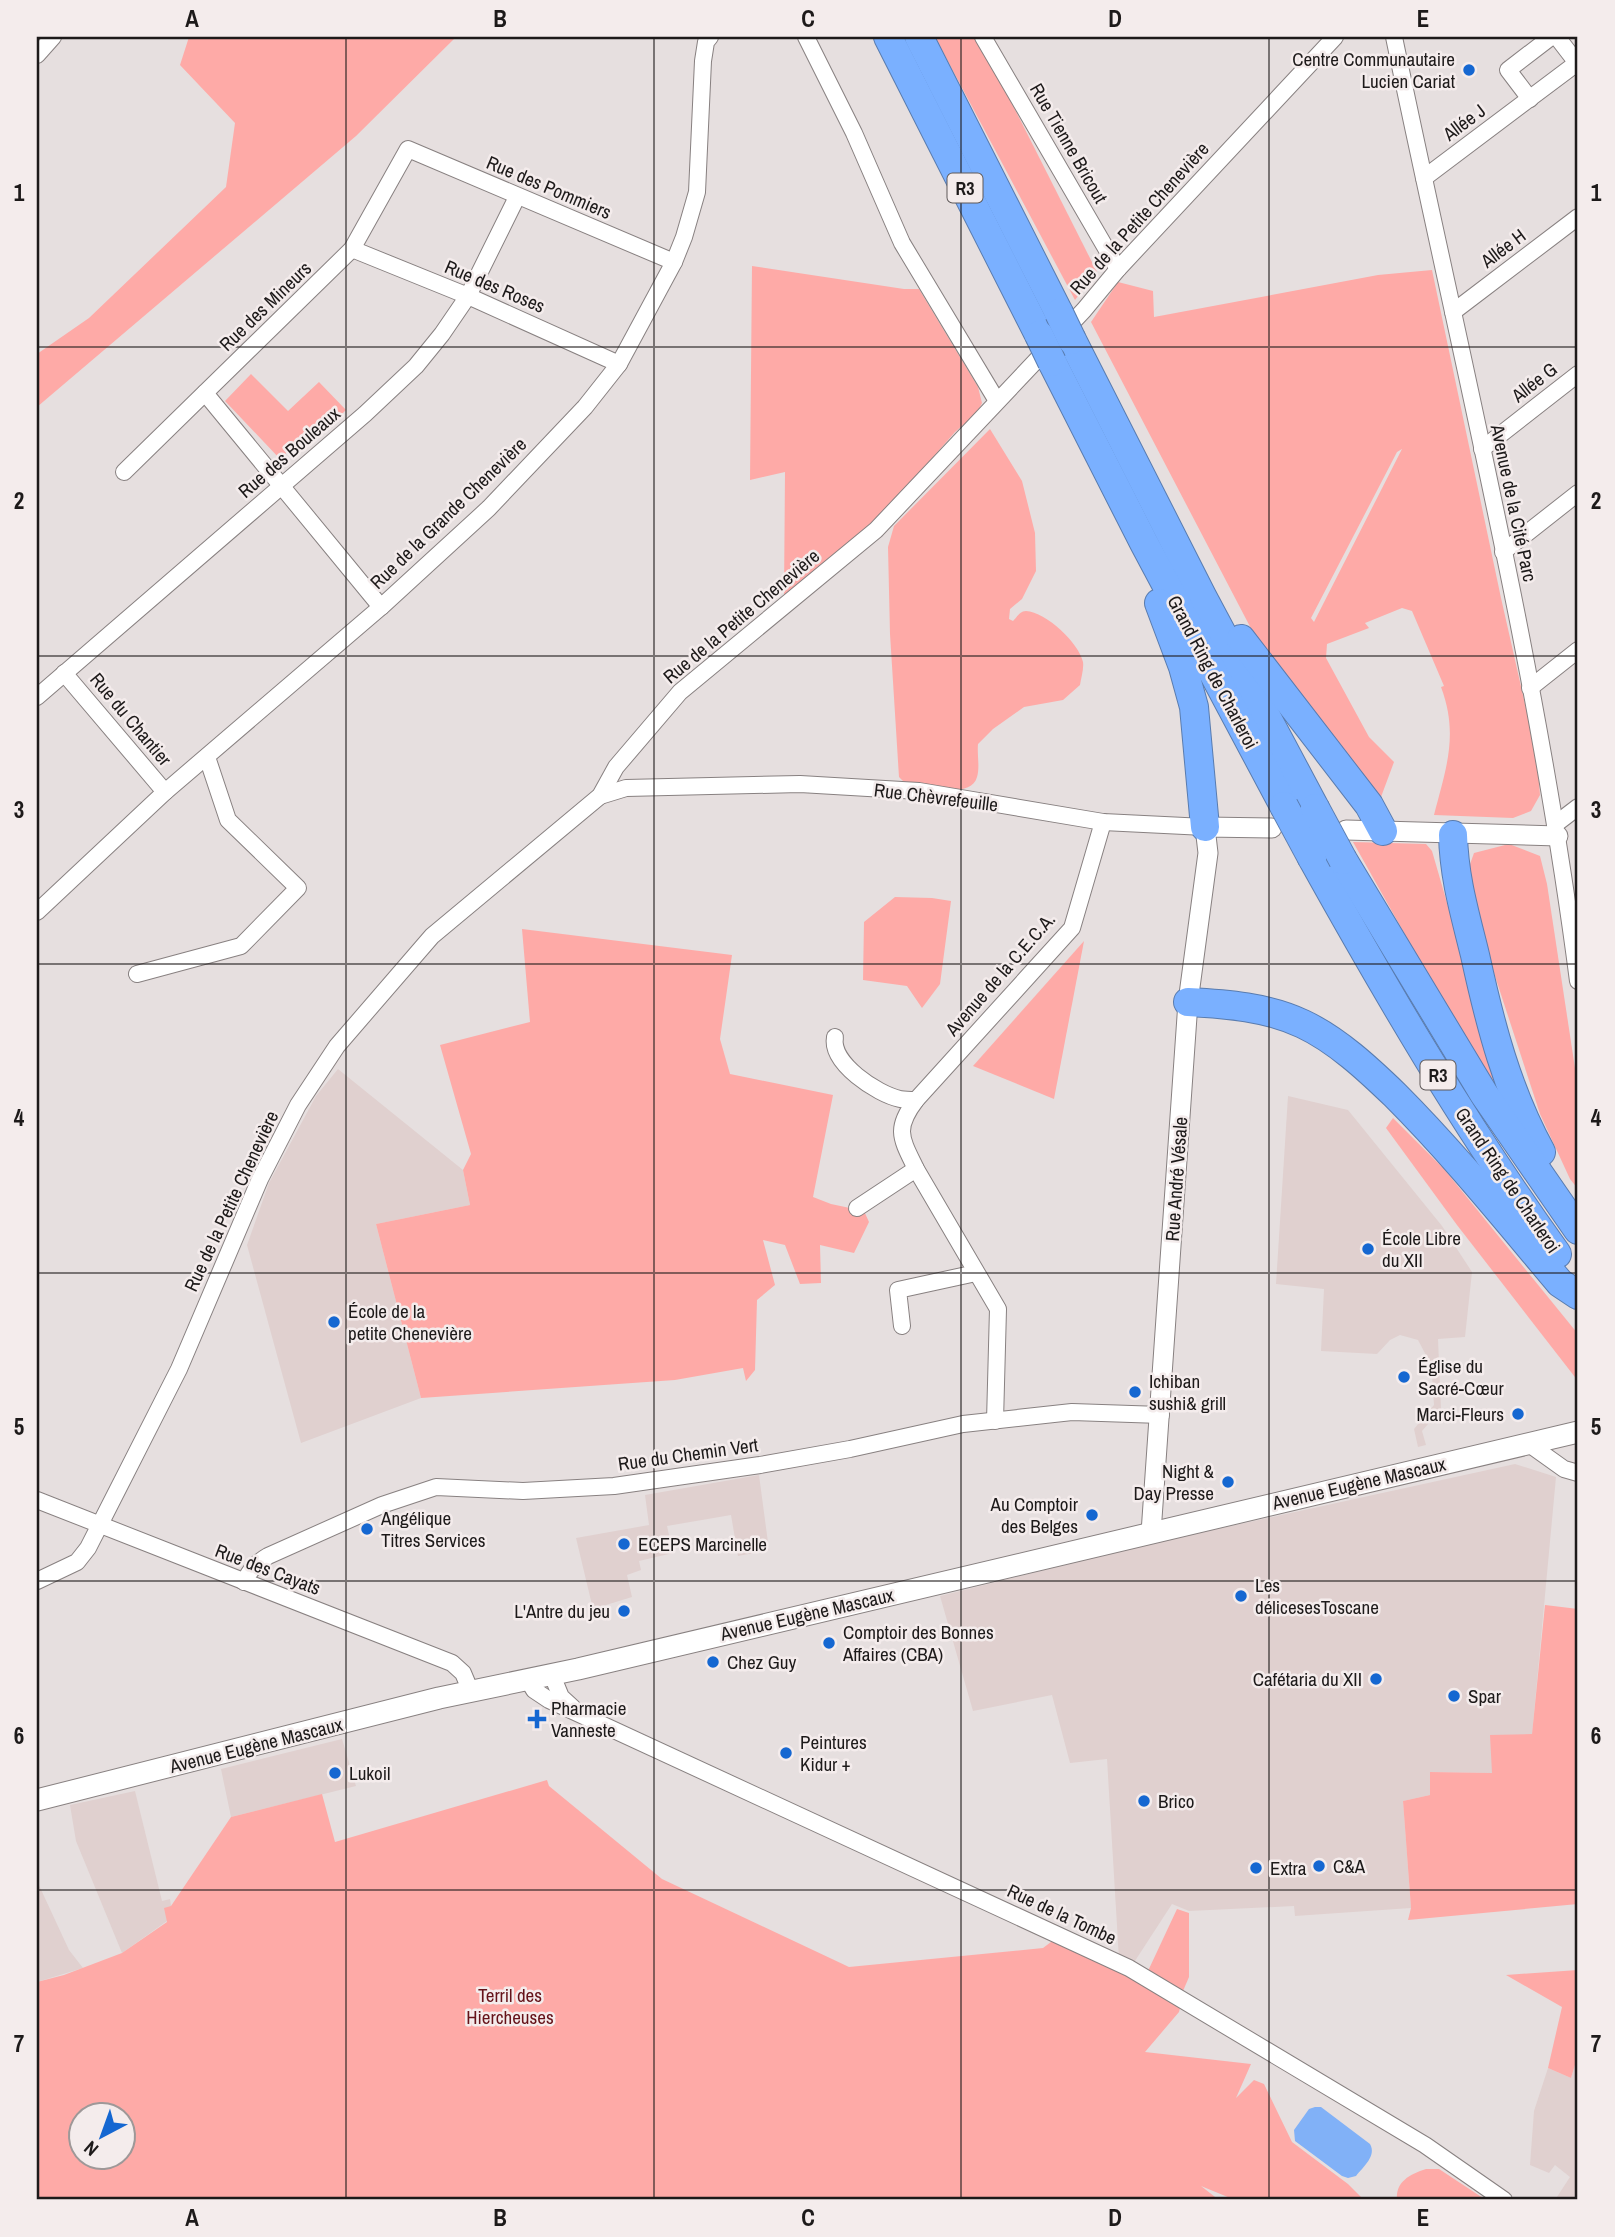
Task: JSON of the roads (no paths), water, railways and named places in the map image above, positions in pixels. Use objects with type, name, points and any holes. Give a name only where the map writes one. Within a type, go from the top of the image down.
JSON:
[{"type":"highway","name":"Grand Ring de Charleroi","points":[[888,37],[1144,543],[1278,817],[1312,858],[1398,1010],[1460,1110],[1578,1283]]},
{"type":"highway","name":"Grand Ring de Charleroi","points":[[919,37],[1202,596],[1343,860],[1484,1094],[1571,1220]]},
{"type":"highway","points":[[1144,543],[1149,580],[1169,627],[1194,707],[1205,827]]},
{"type":"highway","points":[[1202,596],[1232,626],[1369,805],[1382,831]]},
{"type":"highway","points":[[1453,835],[1455,878],[1494,1032],[1512,1091],[1559,1184],[1571,1220]]},
{"type":"highway","points":[[1188,1002],[1269,1011],[1303,1024],[1334,1042],[1373,1074],[1425,1126],[1560,1283],[1578,1295]]},
{"type":"main road","name":"Avenue Eugène Mascaux","points":[[37,1800],[471,1692],[1578,1432]]},
{"type":"street","points":[[37,55],[53,37]]},
{"type":"street","name":"Rue de la Grande Chenevière","points":[[37,912],[165,792],[381,607],[489,508],[585,407],[619,364],[674,262],[697,192],[703,61],[706,43],[710,37]]},
{"type":"street","points":[[806,37],[854,133],[902,243],[997,401]]},
{"type":"street","name":"Rue Tienne Bricout","points":[[983,37],[1118,269]]},
{"type":"street","name":"Rue de la Petite Chenevière","points":[[37,1581],[77,1562],[88,1548],[178,1369],[260,1180],[298,1105],[337,1046],[432,936],[600,796],[616,767],[680,692],[876,530],[1084,310],[1118,269],[1335,37]]},
{"type":"street","name":"Avenue de la Cité Parc","points":[[1394,37],[1530,688],[1575,931],[1578,981]]},
{"type":"street","points":[[1530,99],[1508,70],[1551,37]]},
{"type":"street","name":"Allée J","points":[[1424,178],[1577,63],[1557,37]]},
{"type":"street","name":"Rue des Pommiers","points":[[408,149],[674,262]]},
{"type":"street","name":"Rue des Mineurs","points":[[124,472],[352,249],[408,149]]},
{"type":"street","name":"Rue des Bouleaux","points":[[37,697],[282,486],[416,366],[468,296],[517,197]]},
{"type":"street","name":"Allée H","points":[[1452,312],[1578,218]]},
{"type":"street","name":"Rue des Roses","points":[[352,249],[468,296],[619,364]]},
{"type":"street","name":"Allée G","points":[[1482,449],[1578,374]]},
{"type":"street","points":[[205,393],[381,607]]},
{"type":"street","points":[[1503,552],[1578,493]]},
{"type":"street","points":[[1530,688],[1578,650]]},
{"type":"street","name":"Rue du Chantier","points":[[64,673],[165,792]]},
{"type":"street","points":[[137,974],[241,946],[298,888],[228,820],[207,757]]},
{"type":"street","name":"Rue Chèvrefeuille","points":[[600,796],[626,788],[800,784],[919,791],[1102,822],[1205,827],[1278,817]]},
{"type":"street","points":[[1346,830],[1453,835],[1557,830],[1578,807]]},
{"type":"street","name":"Avenue de la C.E.C.A.","points":[[995,1421],[998,1309],[916,1169],[904,1146],[901,1126],[906,1113],[916,1100],[1072,928],[1102,822]]},
{"type":"street","name":"Rue André Vésale","points":[[1151,1533],[1188,1002],[1208,853],[1205,827]]},
{"type":"street","points":[[835,1037],[834,1046],[856,1076],[878,1091],[900,1100],[916,1100]]},
{"type":"street","points":[[857,1208],[916,1169]]},
{"type":"street","points":[[902,1326],[898,1290],[976,1273]]},
{"type":"street","name":"Rue du Chemin Vert","points":[[244,1582],[249,1571],[268,1556],[382,1505],[436,1487],[523,1491],[614,1486],[850,1449],[964,1424],[1072,1412],[1161,1415]]},
{"type":"street","points":[[1529,1444],[1564,1469],[1578,1474]]},
{"type":"street","name":"Rue des Cayats","points":[[37,1500],[452,1663],[463,1673],[471,1692]]},
{"type":"street","name":"Rue de la Tombe","points":[[552,1675],[561,1697],[577,1712]]},
{"type":"street","name":"Rue de la Tombe","points":[[528,1680],[534,1689],[549,1700],[1129,1968],[1425,2145],[1504,2200]]},
{"type":"water","points":[[1321,2107],[1370,2144],[1372,2153],[1356,2176],[1342,2176],[1295,2141],[1294,2130],[1309,2109]]},
{"type":"place","name":"Centre Communautaire Lucien Cariat","points":[[1469,70]]},
{"type":"place","name":"École Libre du XII","points":[[1368,1249]]},
{"type":"place","name":"École de la petite Chenevière","points":[[334,1322]]},
{"type":"place","name":"Église du Sacré-Cœur","points":[[1404,1377]]},
{"type":"place","name":"Ichiban sushi& grill","points":[[1135,1392]]},
{"type":"place","name":"Marci-Fleurs","points":[[1518,1414]]},
{"type":"place","name":"Night & Day Presse","points":[[1228,1482]]},
{"type":"place","name":"Au Comptoir des Belges","points":[[1092,1515]]},
{"type":"place","name":"Angélique Titres Services","points":[[367,1529]]},
{"type":"place","name":"ECEPS Marcinelle","points":[[624,1544]]},
{"type":"place","name":"Les délicesesToscane","points":[[1241,1596]]},
{"type":"place","name":"L'Antre du jeu","points":[[624,1611]]},
{"type":"place","name":"Comptoir des Bonnes Affaires (CBA)","points":[[829,1643]]},
{"type":"place","name":"Chez Guy","points":[[713,1662]]},
{"type":"place","name":"Cafétaria du XII","points":[[1376,1679]]},
{"type":"place","name":"Spar","points":[[1454,1696]]},
{"type":"place","name":"Pharmacie Vanneste","points":[[537,1719]]},
{"type":"place","name":"Peintures Kidur +","points":[[786,1753]]},
{"type":"place","name":"Lukoil","points":[[335,1773]]},
{"type":"place","name":"Brico","points":[[1144,1801]]},
{"type":"place","name":"C&A","points":[[1319,1866]]},
{"type":"place","name":"Extra","points":[[1256,1868]]},
{"type":"park label","name":"Terril des Hiercheuses","points":[[510,2006]]}]
